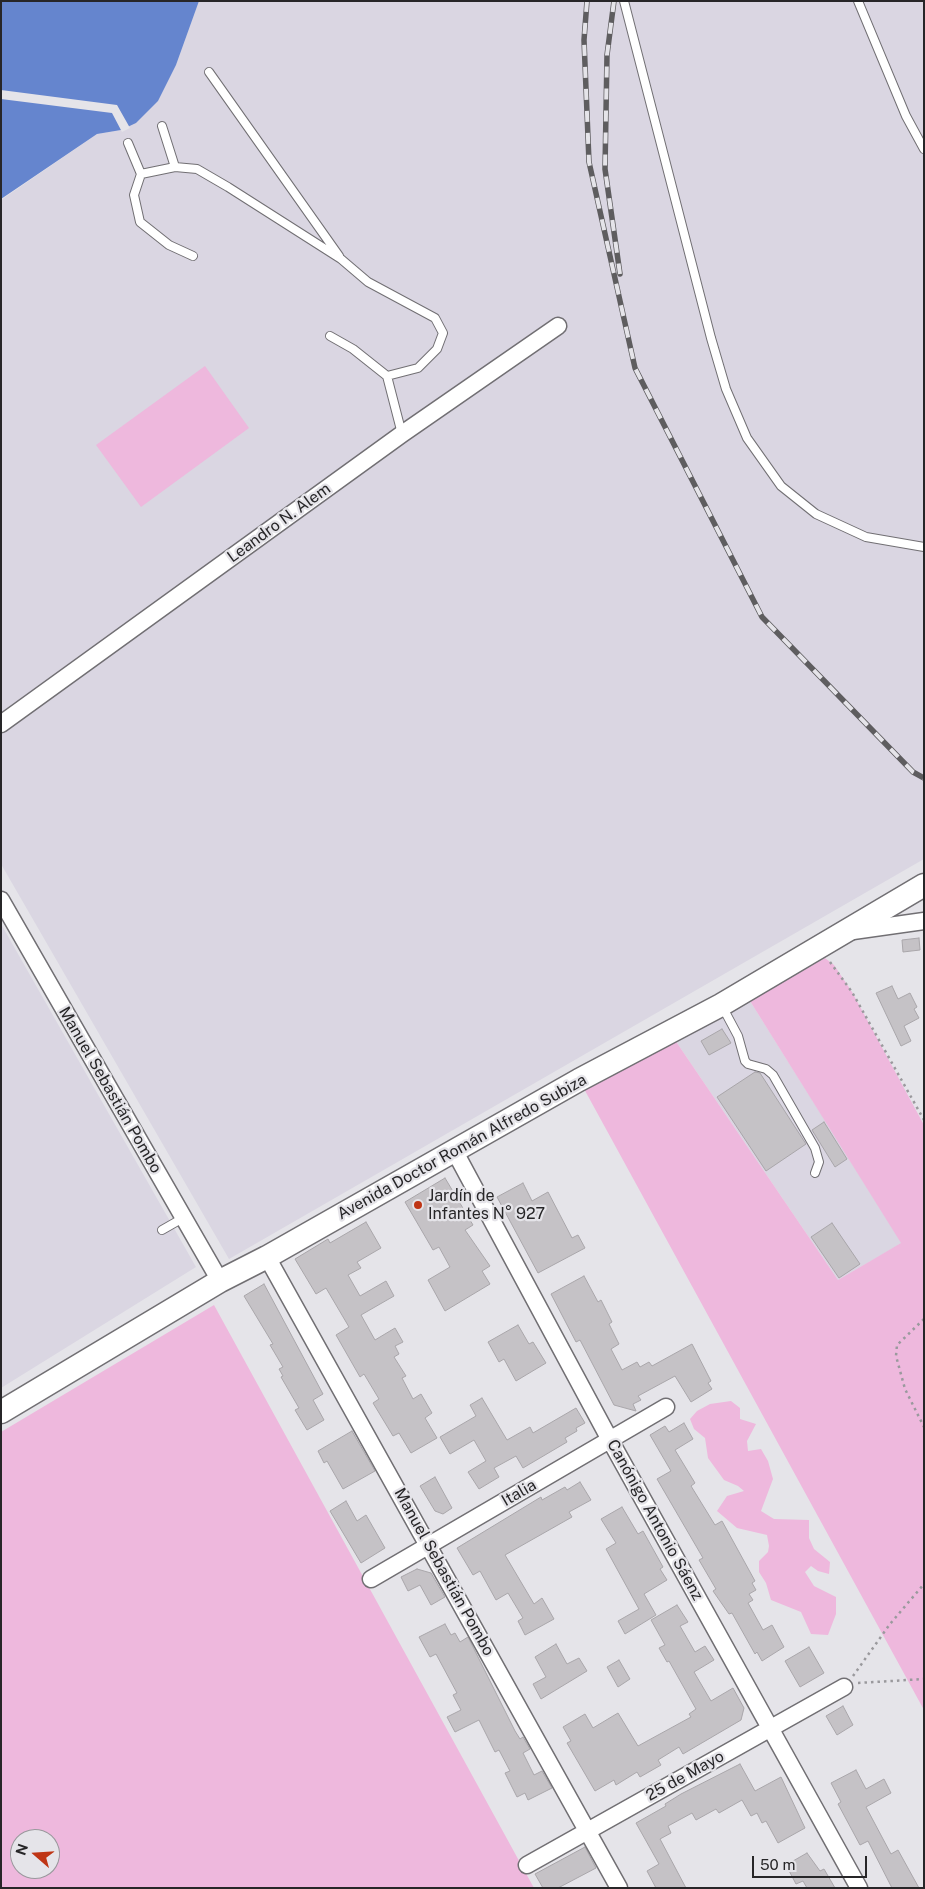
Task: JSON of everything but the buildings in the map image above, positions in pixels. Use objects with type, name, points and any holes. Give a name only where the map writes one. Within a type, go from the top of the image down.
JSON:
[{"type":"main road","name":"Avenida Doctor Román Alfredo Subiza","points":[[1,1412],[220,1281],[267,1257],[579,1080],[721,1005],[924,885]]},
{"type":"street","name":"Leandro N. Alem","points":[[1,724],[402,434],[558,326]]},
{"type":"street","name":"Manuel Sebastián Pombo","points":[[1,900],[220,1281]]},
{"type":"street","points":[[844,932],[924,921]]},
{"type":"street","name":"Canónigo Antonio Sáenz","points":[[454,1150],[610,1440],[859,1888]]},
{"type":"street","name":"Manuel Sebastián Pombo","points":[[267,1257],[619,1888]]},
{"type":"street","name":"Italia","points":[[371,1579],[666,1407]]},
{"type":"street","name":"25 de Mayo","points":[[527,1865],[844,1687]]},
{"type":"lane","points":[[624,1],[711,338],[726,388],[746,438],[781,486],[816,514],[866,537],[924,547]]},
{"type":"lane","points":[[858,1],[906,116],[924,149]]},
{"type":"lane","points":[[209,72],[341,259]]},
{"type":"lane","points":[[162,126],[175,167]]},
{"type":"lane","points":[[128,143],[141,174],[134,195],[140,222],[169,245],[193,256]]},
{"type":"lane","points":[[141,174],[175,167],[197,170],[228,187],[341,259],[368,282],[435,318],[443,332],[437,349],[418,368],[387,376]]},
{"type":"lane","points":[[330,336],[353,348],[387,376],[402,434]]},
{"type":"lane","points":[[721,1005],[738,1036],[745,1061],[748,1064],[766,1069],[773,1075],[815,1148],[819,1162],[815,1173]]},
{"type":"lane","points":[[162,1230],[184,1218]]},
{"type":"path","points":[[819,947],[852,992],[924,1120]]},
{"type":"path","points":[[924,1319],[897,1345],[896,1356],[905,1389],[924,1427]]},
{"type":"path","points":[[844,1687],[890,1624],[924,1584]]},
{"type":"path","points":[[844,1687],[859,1683],[924,1679]]},
{"type":"shaded area","points":[[199,1],[924,1],[924,859],[229,1259],[1,864],[1,200],[97,134],[121,130],[158,101],[176,65]]},
{"type":"shaded area","points":[[205,366],[249,428],[141,507],[96,445]]},
{"type":"shaded area","points":[[1,924],[196,1267],[1,1388]]},
{"type":"shaded area","points":[[825,958],[834,965],[852,992],[924,1125],[924,1710],[583,1087],[675,1040],[838,1280],[901,1243],[750,1001]]},
{"type":"shaded area","points":[[750,1001],[902,1243],[838,1280],[675,1040]]},
{"type":"shaded area","points":[[214,1305],[534,1888],[1,1888],[1,1432]]},
{"type":"shaded area","points":[[731,1401],[740,1408],[740,1419],[756,1424],[747,1441],[748,1451],[761,1449],[768,1461],[773,1479],[761,1511],[774,1519],[809,1520],[809,1538],[814,1549],[830,1562],[829,1574],[818,1571],[811,1566],[805,1572],[814,1586],[836,1597],[836,1614],[828,1635],[811,1634],[801,1612],[771,1600],[766,1583],[759,1572],[759,1561],[768,1552],[767,1535],[737,1528],[717,1511],[727,1496],[744,1491],[724,1480],[708,1458],[705,1438],[694,1429],[690,1419],[697,1411],[710,1404]]},
{"type":"water","points":[[1,1],[199,1],[176,65],[158,101],[136,123],[121,130],[97,134],[1,199]]},
{"type":"pier","points":[[1,90],[117,105],[130,128],[122,132],[112,113],[1,99]]},
{"type":"railway","points":[[587,1],[584,40],[589,162],[635,368],[762,617],[913,772],[924,778]]},
{"type":"railway","points":[[614,1],[607,55],[605,169],[620,274]]},
{"type":"place","name":"Jardín de Infantes N° 927","points":[[418,1205]]}]
